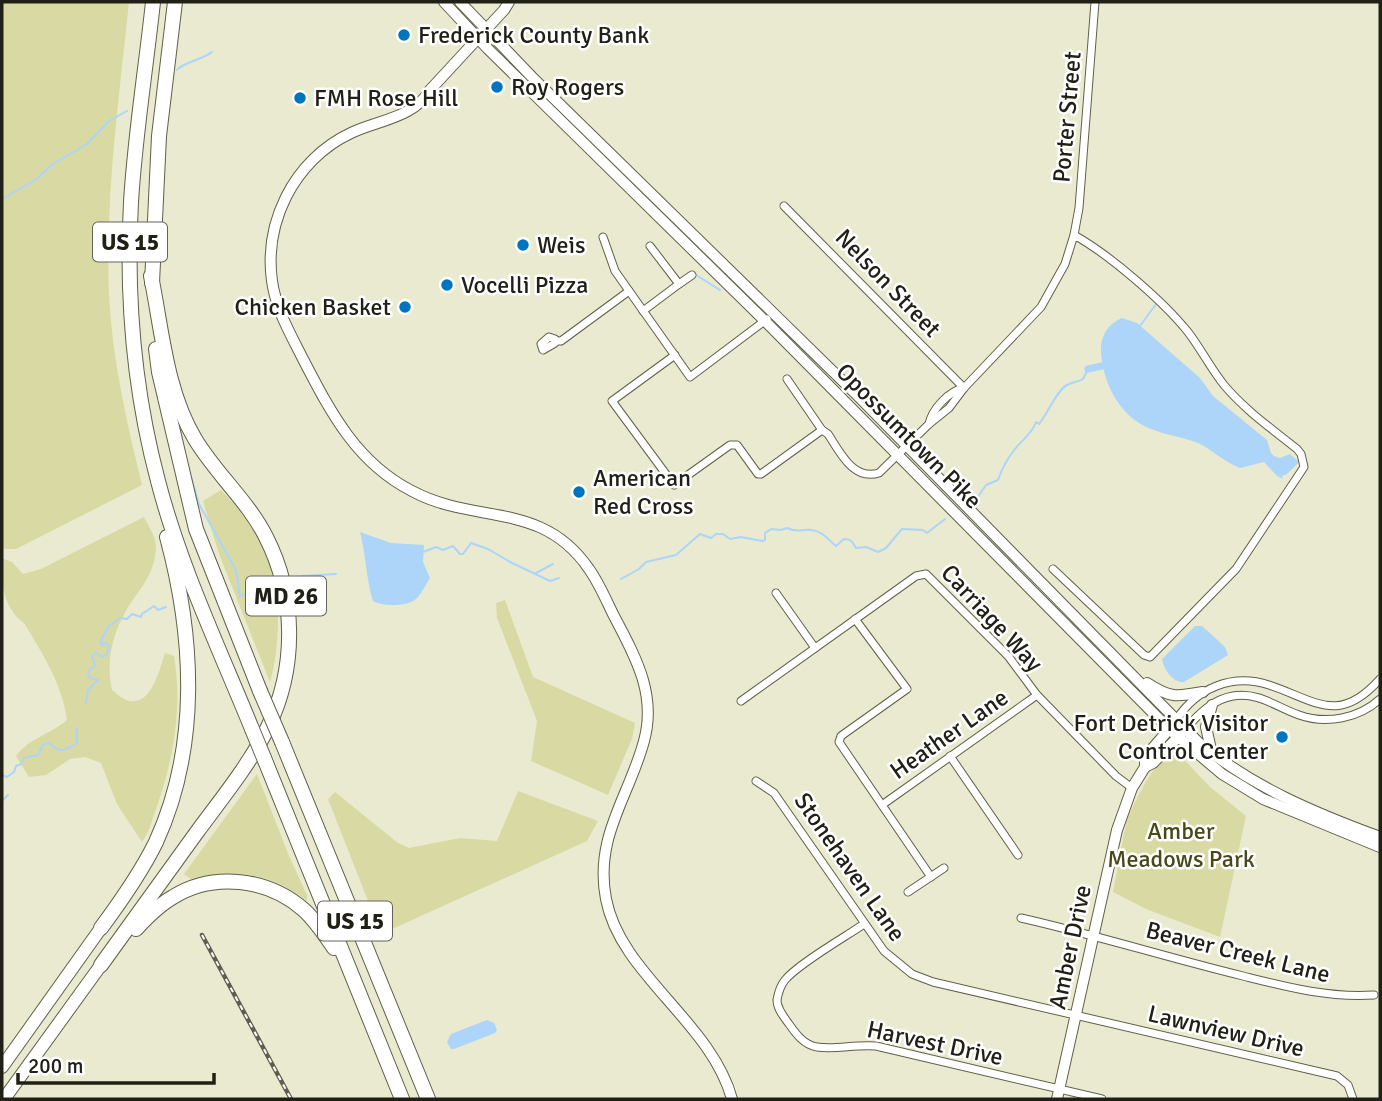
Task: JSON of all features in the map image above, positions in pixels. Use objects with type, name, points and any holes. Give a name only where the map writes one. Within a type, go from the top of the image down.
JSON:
[{"type":"highway","name":"US 15","points":[[153,2],[134,166],[130,274],[138,377],[158,480],[189,574],[402,1099]]},
{"type":"highway","name":"US 15","points":[[174,2],[158,148],[151,276],[159,372],[186,492],[207,559],[428,1099]]},
{"type":"highway","name":"MD 26","points":[[101,965],[261,741],[279,699],[289,652],[288,606],[276,561],[254,516],[205,455],[182,414],[170,373],[151,276]]},
{"type":"highway","points":[[101,928],[134,881],[155,843],[173,798],[184,746],[188,699],[186,641],[175,573],[160,513],[158,480]]},
{"type":"highway","points":[[101,965],[154,911],[172,897],[205,884],[230,881],[256,884],[291,901],[312,918],[349,970]]},
{"type":"main road","name":"Opossumtown Pike","points":[[444,2],[482,34],[1129,672],[1177,729],[1257,783],[1296,805],[1380,837]]},
{"type":"main road","name":"Opossumtown Pike","points":[[460,2],[482,34]]},
{"type":"main road","points":[[517,2],[512,8],[507,6],[430,90],[386,118],[352,132],[329,146],[306,167],[288,194],[278,217],[271,250],[272,281],[281,313],[334,416],[353,443],[379,470],[411,491],[436,502],[518,518],[546,529],[569,546],[592,573],[639,665],[648,701],[645,740],[604,850],[603,882],[607,907],[621,940],[711,1055],[732,1099]]},
{"type":"main road","name":"Opossumtown Pike","points":[[903,450],[1222,774],[1263,799],[1380,847]]},
{"type":"main road","points":[[1129,672],[1168,696],[1203,692]]},
{"type":"main road","points":[[1212,705],[1206,727],[1212,754]]},
{"type":"main road","name":"Amber Drive","points":[[1058,1094],[1117,830],[1132,788],[1144,766],[1153,763],[1177,729]]},
{"type":"main road","points":[[2,1066],[101,928]]},
{"type":"main road","name":"MD 26","points":[[4,1099],[101,965]]},
{"type":"street","name":"Porter Street","points":[[822,430],[828,434],[855,471],[870,476],[879,473],[929,424],[931,415],[943,402],[957,390],[964,388],[1041,307],[1065,264],[1079,208],[1095,2]]},
{"type":"street","name":"Nelson Street","points":[[784,206],[964,388]]},
{"type":"street","points":[[1053,569],[1144,655],[1150,657],[1246,557],[1304,467],[1297,449],[1245,407],[1225,386],[1188,332],[1166,308],[1100,251],[1074,235]]},
{"type":"street","points":[[603,237],[615,271],[690,377],[769,317]]},
{"type":"street","points":[[650,246],[679,284]]},
{"type":"street","points":[[643,310],[692,275]]},
{"type":"street","points":[[555,341],[561,341],[629,291]]},
{"type":"street","points":[[675,355],[612,401],[674,485],[730,444],[737,445],[758,474],[761,474],[822,430],[787,379]]},
{"type":"street","name":"Carriage Way","points":[[741,701],[916,576],[926,574],[1008,656],[1037,695],[1116,776],[1132,788]]},
{"type":"street","points":[[776,593],[815,648]]},
{"type":"street","name":"Heather Lane","points":[[855,619],[906,690],[839,739],[882,805],[1037,695]]},
{"type":"street","points":[[1177,729],[1183,710],[1203,692],[1230,681],[1250,681],[1270,686],[1323,706],[1343,704],[1365,693],[1380,679]]},
{"type":"street","points":[[1177,729],[1212,705],[1231,696],[1262,697],[1311,718],[1341,719],[1366,709],[1380,699]]},
{"type":"street","points":[[1292,712],[1299,696]]},
{"type":"street","points":[[950,756],[1018,855]]},
{"type":"street","name":"Stonehaven Lane","points":[[757,781],[774,793],[890,958],[912,974],[933,982],[1077,1016]]},
{"type":"street","points":[[882,805],[931,877]]},
{"type":"street","points":[[908,892],[944,869]]},
{"type":"street","name":"Beaver Creek Lane","points":[[1021,918],[1312,993],[1374,995]]},
{"type":"street","name":"Harvest Drive","points":[[864,924],[785,979],[778,1000],[780,1011],[796,1035],[816,1047],[862,1044],[876,1046],[1058,1094],[1102,1099]]},
{"type":"street","name":"Lawnview Drive","points":[[1077,1016],[1337,1076],[1348,1085],[1353,1099]]},
{"type":"green space","points":[[2,2],[129,2],[117,111],[108,258],[117,367],[142,485],[16,549],[2,549]]},
{"type":"green space","points":[[221,490],[242,512],[255,531],[267,553],[272,570],[278,628],[270,682],[219,554],[203,501]]},
{"type":"green space","points":[[144,517],[155,539],[154,563],[116,633],[110,666],[112,690],[128,701],[144,697],[158,676],[165,653],[174,656],[177,715],[167,774],[151,824],[142,842],[117,804],[101,763],[85,757],[70,759],[46,775],[29,777],[16,756],[27,745],[67,720],[61,694],[51,670],[24,623],[7,602],[2,558],[12,562],[23,574],[41,569]]},
{"type":"green space","points":[[505,600],[533,677],[635,723],[632,739],[608,795],[531,761],[537,721],[497,618],[496,603]]},
{"type":"green space","name":"Amber Meadows Park","points":[[1175,750],[1210,787],[1246,816],[1220,937],[1146,909],[1113,892],[1127,818],[1166,751]]},
{"type":"green space","points":[[257,774],[307,895],[307,901],[280,884],[254,876],[226,875],[195,882],[184,874]]},
{"type":"green space","points":[[518,791],[598,821],[587,841],[381,934],[328,799],[335,792],[398,843],[409,848],[460,838],[497,841]]},
{"type":"water","points":[[1122,318],[1137,323],[1200,378],[1213,396],[1267,440],[1274,456],[1280,458],[1290,454],[1299,462],[1282,476],[1283,479],[1264,462],[1240,468],[1198,443],[1151,429],[1130,416],[1115,398],[1105,376],[1101,352],[1106,331]]},
{"type":"water","points":[[360,532],[391,543],[424,545],[423,562],[430,578],[417,598],[396,605],[373,601]]},
{"type":"water","points":[[1195,626],[1202,626],[1225,647],[1228,655],[1180,682],[1170,675],[1162,659]]},
{"type":"water","points":[[487,1020],[494,1023],[497,1030],[495,1033],[451,1049],[447,1042],[451,1034]]},
{"type":"waterway","points":[[177,70],[212,52]]},
{"type":"waterway","points":[[2,199],[87,144],[109,121],[127,111]]},
{"type":"waterway","points":[[696,275],[720,290]]},
{"type":"waterway","points":[[1140,326],[1156,304]]},
{"type":"waterway","points":[[1088,369],[1102,366]]},
{"type":"waterway","points":[[975,501],[986,485],[998,480],[1010,456],[1036,422],[1039,424],[1059,392],[1067,385],[1083,379],[1088,369]]},
{"type":"waterway","points":[[191,477],[199,504],[236,570],[240,596],[277,585]]},
{"type":"waterway","points":[[621,579],[646,562],[676,555],[700,534],[711,538],[716,534],[723,534],[730,539],[741,537],[762,541],[765,540],[765,533],[771,529],[811,530],[822,534],[836,546],[847,539],[852,541],[856,548],[866,547],[878,552],[886,548],[902,529],[923,530],[927,533],[945,519]]},
{"type":"waterway","points":[[423,552],[436,547],[443,550],[453,546],[463,554],[471,543],[550,581],[559,578]]},
{"type":"waterway","points":[[536,573],[553,564]]},
{"type":"waterway","points":[[293,581],[302,576],[336,574]]},
{"type":"waterway","points":[[86,703],[88,690],[98,680],[90,678],[88,674],[95,666],[92,656],[96,653],[102,657],[107,654],[109,646],[106,643],[101,645],[100,642],[109,626],[120,618],[127,619],[132,614],[141,617],[154,606],[158,610],[166,607]]},
{"type":"waterway","points":[[2,763],[2,775],[7,777],[24,758],[38,755],[43,745],[49,743],[62,750],[77,743],[77,728]]},
{"type":"waterway","points":[[2,801],[8,795]]},
{"type":"railway","points":[[202,935],[291,1099]]},
{"type":"place","name":"Frederick County Bank","points":[[404,35]]},
{"type":"place","name":"Roy Rogers","points":[[497,87]]},
{"type":"place","name":"FMH Rose Hill","points":[[300,98]]},
{"type":"place","name":"Weis","points":[[523,245]]},
{"type":"place","name":"Vocelli Pizza","points":[[447,285]]},
{"type":"place","name":"Chicken Basket","points":[[405,307]]},
{"type":"place","name":"American Red Cross","points":[[579,492]]},
{"type":"place","name":"Fort Detrick Visitor Control Center","points":[[1282,737]]}]
